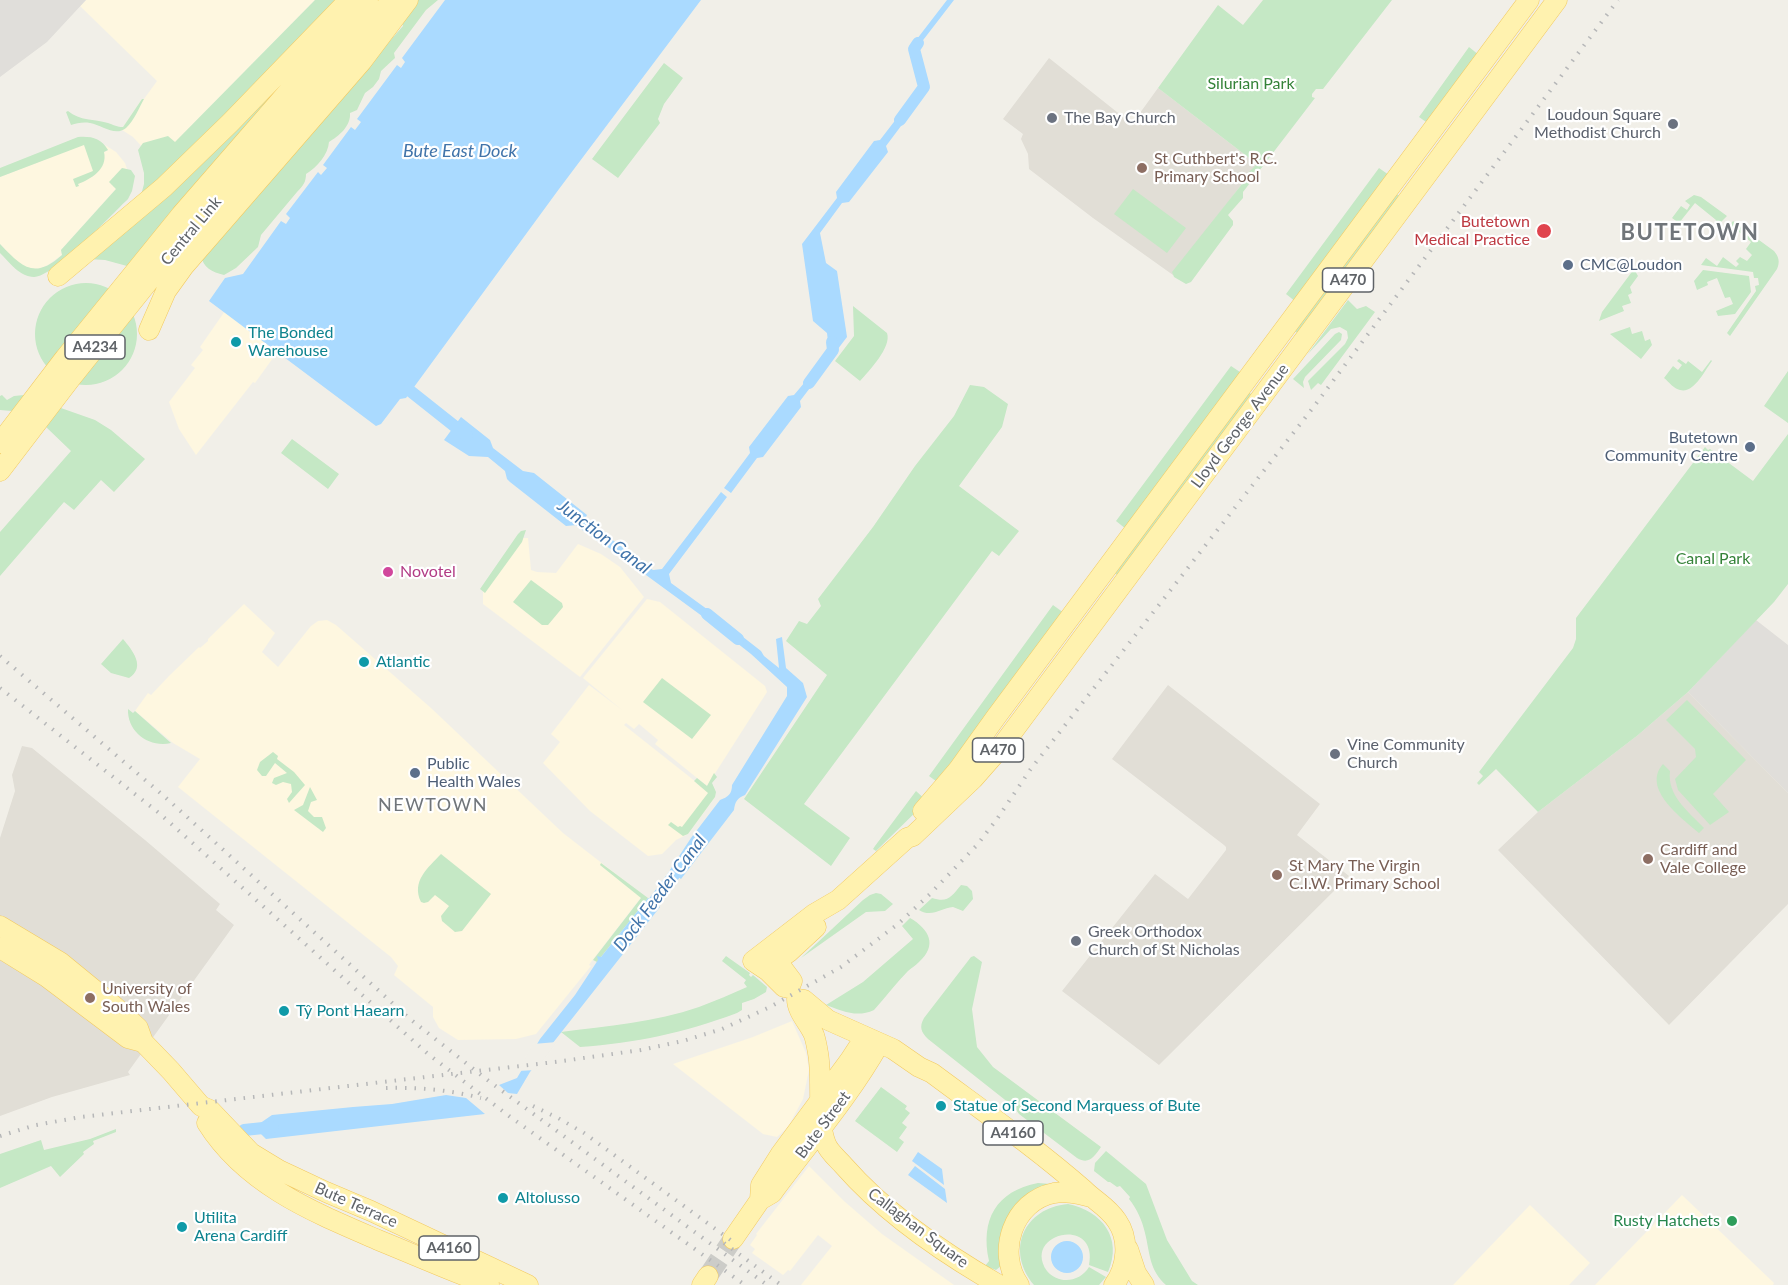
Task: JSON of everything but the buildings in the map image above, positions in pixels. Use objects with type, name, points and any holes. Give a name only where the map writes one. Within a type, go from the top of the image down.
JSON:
[{"type":"main road","points":[[58,276],[164,187],[230,123],[349,0]]},
{"type":"main road","name":"Central Link","points":[[0,471],[104,336],[188,221],[368,0]]},
{"type":"main road","name":"Central Link","points":[[0,443],[78,341],[392,0]]},
{"type":"main road","points":[[149,330],[166,291],[184,266],[362,61],[408,0]]},
{"type":"main road","name":"Lloyd George Avenue","points":[[907,838],[907,830],[958,770],[1002,707],[1529,0]]},
{"type":"main road","name":"Lloyd George Avenue","points":[[765,964],[814,914],[838,900],[907,838],[913,836],[973,779],[1002,746],[1557,0]]},
{"type":"main road","name":"A4160","points":[[0,926],[60,962],[138,1028],[143,1042],[201,1106],[207,1123],[215,1135],[244,1156]]},
{"type":"main road","name":"A4160","points":[[0,948],[47,977],[128,1038],[143,1042]]},
{"type":"main road","name":"Callaghan Square","points":[[872,1040],[828,1020],[804,1000],[797,999],[797,1005],[816,1044],[820,1067],[822,1125],[826,1145],[864,1187],[917,1232],[970,1269],[999,1285]]},
{"type":"main road","name":"A4160","points":[[872,1040],[893,1049],[932,1073],[1056,1166],[1091,1197]]},
{"type":"main road","name":"Bute Street","points":[[760,1200],[761,1185],[780,1155],[821,1099],[872,1040]]},
{"type":"main road","name":"Bute Street","points":[[733,1239],[760,1200],[772,1193],[864,1071],[872,1040]]},
{"type":"main road","name":"Bute Terrace","points":[[244,1156],[266,1184],[294,1202],[338,1223],[489,1285]]},
{"type":"main road","name":"Bute Terrace","points":[[244,1156],[371,1211],[528,1285]]},
{"type":"main road","points":[[1019,1285],[1010,1268],[1008,1252],[1010,1236],[1016,1221],[1025,1209],[1038,1199],[1053,1193],[1072,1192],[1091,1197],[1107,1207],[1119,1222],[1136,1273],[1144,1285]]},
{"type":"main road","points":[[1114,1285],[1120,1278],[1125,1259],[1125,1240]]},
{"type":"shaded area","points":[[0,0],[86,0],[47,42],[0,77]]},
{"type":"shaded area","points":[[86,0],[315,0],[156,162],[133,137],[119,128],[123,127],[157,81],[80,6]]},
{"type":"shaded area","name":"St Cuthbert's R.C. Primary School","points":[[1049,58],[1132,124],[1158,88],[1257,164],[1173,275],[1029,169],[1028,154],[1021,139],[1023,134],[1003,119]]},
{"type":"shaded area","points":[[84,144],[94,171],[78,184],[93,176],[102,165],[104,152],[108,150],[105,145],[116,152],[127,169],[122,168],[116,189],[61,250],[62,255],[41,268],[24,267],[0,244],[0,177]]},
{"type":"shaded area","points":[[225,311],[278,351],[196,455],[179,429],[169,402],[195,368],[191,365],[203,350],[200,347]]},
{"type":"shaded area","points":[[520,538],[528,538],[531,570],[556,573],[578,544],[601,554],[620,567],[644,597],[580,677],[483,604],[483,590]]},
{"type":"shaded area","points":[[647,599],[660,602],[765,686],[767,692],[707,786],[655,744],[658,740],[639,724],[634,729],[626,723],[624,725],[715,797],[688,834],[676,840],[662,854],[648,856],[590,811],[543,763],[560,742],[551,734],[589,685],[622,710],[583,678]]},
{"type":"shaded area","points":[[244,604],[275,633],[262,652],[278,667],[311,626],[318,621],[327,620],[336,625],[431,708],[563,833],[643,895],[591,962],[589,965],[591,966],[536,1034],[516,1039],[458,1040],[439,1028],[433,1017],[433,1007],[394,975],[398,966],[391,957],[178,787],[200,759],[173,743],[135,711],[148,693],[151,695]]},
{"type":"shaded area","points":[[1756,620],[1788,645],[1788,793],[1688,692]]},
{"type":"shaded area","name":"St Mary The Virgin C.I.W. Primary School","points":[[1168,685],[1320,804],[1297,835],[1349,876],[1159,1065],[1062,991],[1155,874],[1188,899],[1226,850],[1224,845],[1112,759]]},
{"type":"shaded area","name":"Cardiff and Vale College","points":[[1688,692],[1788,793],[1788,904],[1669,1025],[1498,850],[1538,812],[1638,735]]},
{"type":"shaded area","name":"University of South Wales","points":[[22,746],[32,748],[145,840],[220,904],[216,910],[234,925],[128,1072],[130,1075],[52,1097],[0,1116],[0,838],[15,791],[12,775]]},
{"type":"shaded area","points":[[792,1021],[806,1053],[809,1070],[803,1099],[788,1127],[777,1137],[763,1134],[673,1064],[753,1037]]},
{"type":"shaded area","points":[[809,1166],[882,1234],[954,1285],[801,1285],[832,1246],[818,1235],[790,1271],[788,1270],[783,1275],[752,1253],[755,1249],[750,1245],[756,1234]]},
{"type":"shaded area","points":[[1682,1195],[1774,1283],[1773,1285],[1595,1285]]},
{"type":"shaded area","points":[[1530,1205],[1590,1263],[1569,1285],[1453,1285]]},
{"type":"green space","points":[[315,0],[341,0],[185,160],[141,195],[144,173],[138,150],[143,143],[168,136],[175,142]]},
{"type":"green space","points":[[415,0],[438,0],[426,10],[394,53],[395,58],[381,71],[373,87],[365,93],[357,110],[350,113],[349,122],[340,134],[329,142],[327,152],[306,174],[302,186],[261,235],[258,247],[236,268],[224,275],[209,269],[201,255],[403,26],[401,21]]},
{"type":"green space","name":"Silurian Park","points":[[1263,0],[1392,0],[1323,89],[1316,89],[1312,94],[1315,98],[1243,192],[1243,198],[1228,215],[1233,225],[1191,282],[1186,284],[1174,277],[1172,272],[1242,184],[1244,177],[1257,164],[1158,88],[1218,5],[1243,25]]},
{"type":"green space","points":[[1469,47],[1479,55],[1429,124],[1419,117]]},
{"type":"green space","points":[[307,58],[174,208],[127,266],[105,260],[87,259]]},
{"type":"green space","points":[[664,63],[683,78],[664,104],[658,119],[660,123],[618,178],[592,159]]},
{"type":"green space","points":[[144,99],[131,122],[126,128],[117,131],[90,123],[71,125],[66,112],[123,127]]},
{"type":"green space","points":[[78,137],[95,139],[108,150],[104,152],[105,158],[101,168],[93,176],[78,184],[79,186],[76,187],[73,179],[93,171],[84,145],[0,177],[0,168]]},
{"type":"green space","points":[[122,168],[131,170],[135,176],[128,199],[55,267],[34,277],[24,275],[0,253],[0,244],[15,259],[29,268],[36,269],[52,263],[62,255],[61,250],[116,189],[109,182]]},
{"type":"green space","points":[[1379,168],[1389,175],[1296,302],[1286,294]]},
{"type":"green space","points":[[1133,189],[1186,228],[1167,253],[1114,214]]},
{"type":"green space","points":[[1395,193],[1401,197],[1299,334],[1293,330]]},
{"type":"green space","points":[[1694,195],[1701,197],[1727,216],[1718,225],[1715,223],[1716,220],[1695,203],[1679,223],[1672,218],[1681,206],[1687,210],[1690,205],[1685,201]]},
{"type":"green space","points":[[1733,221],[1774,251],[1779,262],[1777,269],[1730,336],[1727,333],[1756,291],[1755,286],[1759,285],[1758,278],[1754,278],[1753,272],[1701,265],[1706,258],[1717,266],[1723,257],[1736,267],[1739,264],[1736,261],[1740,257],[1747,261],[1752,255],[1746,249],[1751,242],[1734,226],[1729,232],[1729,226]]},
{"type":"green space","points":[[1634,269],[1638,276],[1630,287],[1632,293],[1628,295],[1631,303],[1622,306],[1624,311],[1599,321],[1602,312]]},
{"type":"green space","points":[[1703,270],[1749,276],[1751,292],[1735,314],[1718,316],[1716,311],[1733,304],[1730,297],[1725,298],[1717,278],[1697,290],[1694,281]]},
{"type":"green space","points":[[86,283],[106,286],[115,291],[129,305],[134,314],[137,334],[134,354],[129,363],[115,377],[106,382],[86,385],[66,382],[57,377],[43,363],[38,354],[35,334],[38,314],[43,305],[57,291],[66,286]]},
{"type":"green space","points":[[1348,300],[1357,309],[1366,306],[1375,312],[1321,385],[1318,383],[1311,390],[1308,381],[1345,344],[1348,338],[1347,331],[1340,327],[1331,329],[1307,355]]},
{"type":"green space","points":[[853,306],[887,333],[888,339],[879,358],[860,381],[835,361],[854,336]]},
{"type":"green space","points":[[1630,327],[1632,334],[1642,331],[1645,341],[1650,339],[1652,345],[1641,359],[1610,334]]},
{"type":"green space","points":[[1339,332],[1342,334],[1341,340],[1305,377],[1304,388],[1293,379]]},
{"type":"green space","points":[[1679,359],[1686,364],[1688,361],[1702,372],[1712,361],[1694,385],[1680,390],[1664,378],[1673,366],[1678,370],[1682,365],[1677,361]]},
{"type":"green space","points":[[1231,366],[1243,374],[1126,529],[1116,521]]},
{"type":"green space","points":[[1788,371],[1788,423],[1764,406]]},
{"type":"green space","points":[[970,385],[984,387],[1008,404],[1002,427],[959,486],[1019,531],[999,556],[992,551],[804,804],[850,838],[831,866],[744,799],[827,675],[786,641],[799,621],[807,624],[821,606],[818,599],[954,416]]},
{"type":"green space","points":[[1248,392],[1254,396],[1119,576],[1113,572]]},
{"type":"green space","points":[[2,395],[7,400],[14,396],[24,395],[95,420],[111,430],[145,459],[114,492],[101,480],[74,510],[64,502],[0,576],[0,532],[71,451],[46,427],[12,411],[0,410],[0,396]]},
{"type":"green space","name":"Canal Park","points":[[1788,434],[1788,584],[1774,602],[1688,692],[1638,735],[1538,812],[1496,769],[1479,785],[1477,783],[1483,776],[1479,772],[1573,648],[1576,639],[1576,618],[1705,447],[1753,481]]},
{"type":"green space","points":[[292,439],[339,474],[328,489],[281,453]]},
{"type":"green space","points":[[526,530],[522,542],[485,593],[480,589],[518,534]]},
{"type":"green space","points":[[531,580],[562,603],[563,607],[548,625],[542,625],[513,602]]},
{"type":"green space","points":[[1053,605],[1064,613],[940,784],[929,776]]},
{"type":"green space","points":[[123,639],[134,654],[137,664],[137,669],[129,678],[111,673],[101,664]]},
{"type":"green space","points":[[662,678],[711,715],[692,739],[643,702]]},
{"type":"green space","points":[[1687,700],[1746,760],[1713,794],[1729,812],[1710,825],[1678,790],[1675,779],[1696,757],[1695,749],[1666,720]]},
{"type":"green space","points":[[128,709],[133,713],[135,711],[171,743],[147,741],[131,725]]},
{"type":"green space","points":[[273,752],[278,756],[277,759],[294,772],[305,785],[289,803],[287,799],[292,792],[291,784],[272,783],[274,778],[287,773],[275,763],[266,776],[262,776],[257,770],[260,762]]},
{"type":"green space","points":[[1663,764],[1670,771],[1675,796],[1704,828],[1699,833],[1674,811],[1660,793],[1657,783]]},
{"type":"green space","points":[[714,773],[717,777],[712,783],[716,792],[715,797],[688,834],[683,836],[668,825],[671,822],[682,827],[708,793],[694,781],[697,778],[707,786]]},
{"type":"green space","points":[[310,787],[317,800],[311,802],[308,811],[314,817],[322,817],[326,828],[323,832],[294,810],[303,805]]},
{"type":"green space","points":[[916,791],[927,801],[876,851],[873,849],[875,846]]},
{"type":"green space","points":[[441,854],[491,894],[462,931],[455,932],[442,921],[441,916],[449,906],[435,895],[428,902],[421,902],[418,894],[422,875]]},
{"type":"green space","points":[[601,863],[648,898],[597,962],[593,960],[641,898],[600,865]]},
{"type":"green space","points":[[961,885],[967,886],[972,891],[973,899],[963,911],[953,907],[932,913],[919,910],[932,898],[942,900],[949,898]]},
{"type":"green space","points":[[876,893],[881,894],[893,904],[885,911],[866,912],[801,958],[863,900]]},
{"type":"green space","points":[[910,918],[926,932],[930,944],[928,950],[874,1010],[856,1014],[826,1005],[863,982],[913,939],[902,926]]},
{"type":"green space","points":[[726,956],[767,987],[766,992],[742,1003],[742,1010],[737,1013],[660,1036],[601,1045],[580,1047],[561,1032],[631,1023],[682,1012],[747,987],[744,983],[746,980],[722,961]]},
{"type":"green space","points":[[974,956],[982,962],[972,1009],[977,1047],[993,1067],[1101,1147],[1091,1159],[1085,1161],[1077,1158],[1019,1114],[1014,1107],[922,1032],[924,1018]]},
{"type":"green space","points":[[881,1087],[907,1106],[905,1109],[910,1113],[902,1123],[907,1127],[899,1138],[904,1142],[897,1152],[855,1121]]},
{"type":"green space","points":[[116,1129],[116,1132],[93,1141],[94,1144],[83,1152],[84,1154],[60,1177],[51,1166],[0,1188],[0,1154],[41,1140],[44,1150],[90,1139]]},
{"type":"green space","points":[[1106,1151],[1146,1184],[1167,1240],[1192,1281],[1198,1285],[1166,1285],[1160,1279],[1151,1261],[1145,1233],[1130,1197],[1120,1186],[1117,1187],[1108,1182],[1094,1171],[1095,1163]]},
{"type":"green space","points":[[1038,1183],[1051,1184],[1015,1213],[1001,1233],[1001,1266],[996,1270],[985,1266],[989,1261],[987,1233],[989,1220],[994,1210],[1011,1193]]},
{"type":"green space","points":[[1068,1204],[1091,1213],[1100,1220],[1111,1237],[1112,1260],[1108,1272],[1089,1265],[1089,1249],[1083,1240],[1073,1235],[1062,1235],[1052,1239],[1044,1247],[1042,1258],[1047,1271],[1057,1278],[1069,1280],[1080,1276],[1089,1267],[1106,1277],[1099,1285],[1034,1285],[1025,1272],[1021,1258],[1020,1245],[1024,1233],[1030,1222],[1040,1213]]},
{"type":"water","name":"Bute East Dock","points":[[445,0],[701,0],[406,398],[400,399],[381,424],[376,426],[209,301],[225,278],[243,274],[281,221],[286,224],[290,218],[286,214],[318,172],[321,175],[327,168],[323,165],[351,127],[355,130],[361,122],[357,119],[397,65],[401,68],[405,62],[402,58]]},
{"type":"water","points":[[947,0],[954,0],[917,48],[919,55],[913,57],[910,48]]},
{"type":"water","points":[[907,105],[913,110],[886,146],[888,152],[849,202],[842,203],[820,233],[826,263],[837,271],[847,337],[831,358],[827,355],[829,351],[827,333],[813,321],[802,244],[837,198],[836,192],[874,141],[880,140]]},
{"type":"water","points":[[815,370],[820,373],[800,401],[801,407],[763,457],[757,458],[731,493],[724,488],[750,453],[749,447],[788,396],[794,395]]},
{"type":"water","points":[[461,417],[490,440],[493,448],[523,471],[534,473],[587,515],[580,527],[566,526],[510,482],[505,471],[488,457],[469,456],[444,440]]},
{"type":"water","points":[[721,492],[727,497],[669,574],[671,583],[722,620],[717,627],[590,534],[595,527],[653,570],[662,569]]},
{"type":"water","points":[[729,626],[779,668],[776,639],[782,637],[786,668],[803,683],[807,697],[745,795],[740,797],[734,810],[681,879],[670,870],[720,800],[730,793],[732,785],[787,696],[787,687],[723,632]]},
{"type":"water","points":[[648,898],[660,907],[530,1072],[517,1094],[508,1093],[499,1085],[517,1078],[540,1039],[575,995],[598,960],[597,956],[601,957]]},
{"type":"water","points":[[446,1095],[466,1098],[485,1114],[266,1139],[256,1129],[256,1126],[272,1115],[392,1104]]},
{"type":"water","points":[[918,1152],[942,1169],[944,1185],[912,1161]]},
{"type":"water","points":[[915,1166],[945,1189],[947,1203],[908,1175]]},
{"type":"water","points":[[1067,1241],[1079,1245],[1083,1257],[1079,1269],[1067,1273],[1055,1269],[1051,1257],[1055,1245]]},
{"type":"pier","points":[[557,1042],[536,1070],[518,1071],[533,1044]]},
{"type":"waterway","points":[[900,120],[924,87],[914,49],[918,43]]},
{"type":"waterway","points":[[809,383],[833,350],[832,342]]},
{"type":"waterway","name":"Junction Canal","points":[[409,390],[467,436]]},
{"type":"waterway","name":"Junction Canal","points":[[569,513],[606,540]]},
{"type":"waterway","name":"Junction Canal","points":[[707,614],[738,639]]},
{"type":"waterway","name":"Dock Feeder Canal","points":[[645,914],[683,863]]},
{"type":"waterway","name":"Dock Feeder Canal","points":[[244,1130],[273,1127]]},
{"type":"tunnel","points":[[708,1276],[733,1239]]},
{"type":"railway","points":[[0,1136],[36,1125],[81,1117],[641,1050],[683,1041],[722,1029],[770,1007],[841,967],[898,924],[977,845],[1030,770],[1312,409],[1618,0]]},
{"type":"railway","points":[[0,656],[165,797],[410,1019],[490,1082],[767,1285]]},
{"type":"railway","points":[[0,688],[159,813],[428,1054],[509,1116],[745,1285]]},
{"type":"railway","points":[[386,1088],[434,1090],[481,1098]]},
{"type":"railway","points":[[533,1106],[584,1133],[736,1244]]},
{"type":"railway","points":[[724,1243],[781,1285]]},
{"type":"place","name":"The Bay Church","points":[[1052,118]]},
{"type":"place","name":"Loudoun Square Methodist Church","points":[[1673,124]]},
{"type":"place","name":"St Cuthbert's R.C. Primary School","points":[[1142,168]]},
{"type":"place","name":"Butetown Medical Practice","points":[[1544,231]]},
{"type":"place","name":"CMC@Loudon","points":[[1568,265]]},
{"type":"place","name":"The Bonded Warehouse","points":[[236,342]]},
{"type":"place","name":"Butetown Community Centre","points":[[1750,447]]},
{"type":"place","name":"Novotel","points":[[388,572]]},
{"type":"place","name":"Atlantic","points":[[364,662]]},
{"type":"place","name":"Vine Community Church","points":[[1335,754]]},
{"type":"place","name":"Public Health Wales","points":[[415,773]]},
{"type":"place","name":"Cardiff and Vale College","points":[[1648,859]]},
{"type":"place","name":"St Mary The Virgin C.I.W. Primary School","points":[[1277,875]]},
{"type":"place","name":"Greek Orthodox Church of St Nicholas","points":[[1076,941]]},
{"type":"place","name":"University of South Wales","points":[[90,998]]},
{"type":"place","name":"Tŷ Pont Haearn","points":[[284,1011]]},
{"type":"place","name":"Statue of Second Marquess of Bute","points":[[941,1106]]},
{"type":"place","name":"Altolusso","points":[[503,1198]]},
{"type":"place","name":"Rusty Hatchets","points":[[1732,1221]]},
{"type":"place","name":"Utilita Arena Cardiff","points":[[182,1227]]},
{"type":"district","name":"BUTETOWN","points":[[1690,233]]},
{"type":"district","name":"NEWTOWN","points":[[433,805]]}]
